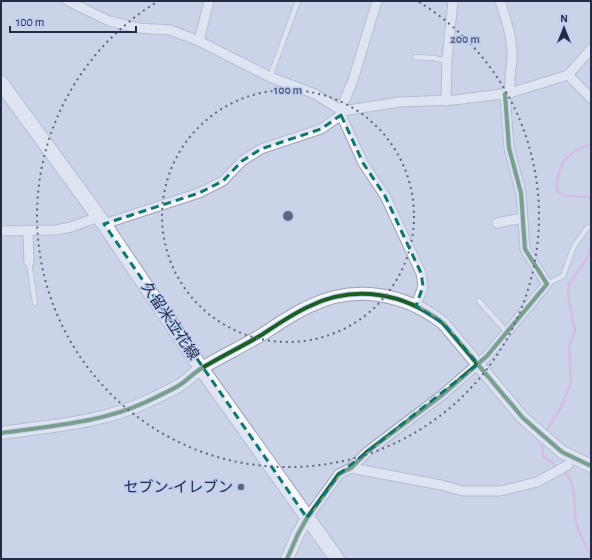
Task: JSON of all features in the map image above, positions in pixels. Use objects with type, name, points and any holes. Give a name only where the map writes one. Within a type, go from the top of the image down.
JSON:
[{"type":"main road","name":"久留米立花線","points":[[1,83],[101,221],[201,368],[337,559]]},
{"type":"street","points":[[68,1],[109,21],[139,28],[170,30],[199,41],[270,77],[315,94],[342,113],[363,163],[385,196],[421,273],[423,286],[416,306]]},
{"type":"street","points":[[199,41],[209,1]]},
{"type":"street","points":[[342,113],[377,1]]},
{"type":"street","points":[[446,100],[447,61],[454,1]]},
{"type":"street","points":[[289,557],[307,518],[339,474],[350,468],[367,452],[441,396],[478,364],[547,284],[525,249],[521,193],[509,148],[507,93],[512,59],[510,40],[500,1]]},
{"type":"street","points":[[1,232],[56,230],[72,227],[101,221],[199,193],[223,181],[242,161],[262,149],[321,129],[342,113],[399,102],[446,100],[507,93],[568,75],[591,49]]},
{"type":"street","points":[[568,75],[591,98]]},
{"type":"street","points":[[497,223],[522,218]]},
{"type":"street","points":[[28,231],[29,262]]},
{"type":"street","points":[[1,433],[114,415],[145,403],[178,386],[201,368],[228,354],[309,306],[326,299],[345,295],[368,294],[399,298],[430,313],[443,323],[523,418],[562,452],[591,466]]},
{"type":"street","points":[[350,468],[441,485],[463,491],[500,491],[537,482],[568,465]]},
{"type":"lane","points":[[270,77],[298,1]]},
{"type":"lane","points":[[415,57],[434,58],[447,61]]},
{"type":"lane","points":[[547,284],[563,276],[579,236],[588,227]]},
{"type":"lane","points":[[29,262],[35,303]]},
{"type":"lane","points":[[479,302],[507,332]]},
{"type":"highlighted area","points":[[341,115],[363,163],[385,196],[421,273],[423,286],[416,306],[443,323],[478,364],[339,474],[307,518],[104,224],[199,193],[223,181],[242,161],[261,149],[321,129]]},
{"type":"waterway","points":[[591,144],[575,151],[564,161],[557,182],[557,191],[566,196],[587,197],[591,199]]},
{"type":"waterway","points":[[546,432],[562,405],[571,383],[569,346],[575,331],[568,295],[569,284],[587,259],[591,247]]},
{"type":"waterway","points":[[542,440],[543,456],[558,467]]},
{"type":"waterway","points":[[562,470],[571,481],[574,493],[576,522],[580,535],[591,556]]},
{"type":"cycle path","points":[[287,559],[307,518],[339,474],[351,468],[367,452],[441,396],[487,356],[547,284],[525,249],[521,193],[509,148],[505,94]]},
{"type":"cycle path","points":[[1,433],[75,423],[111,415],[129,409],[174,388],[202,368],[304,309],[327,299],[344,295],[362,294],[379,295],[396,299],[428,313],[443,323],[523,418],[562,452],[591,466]]},
{"type":"place","name":"セブン-イレブン","points":[[241,487]]}]
